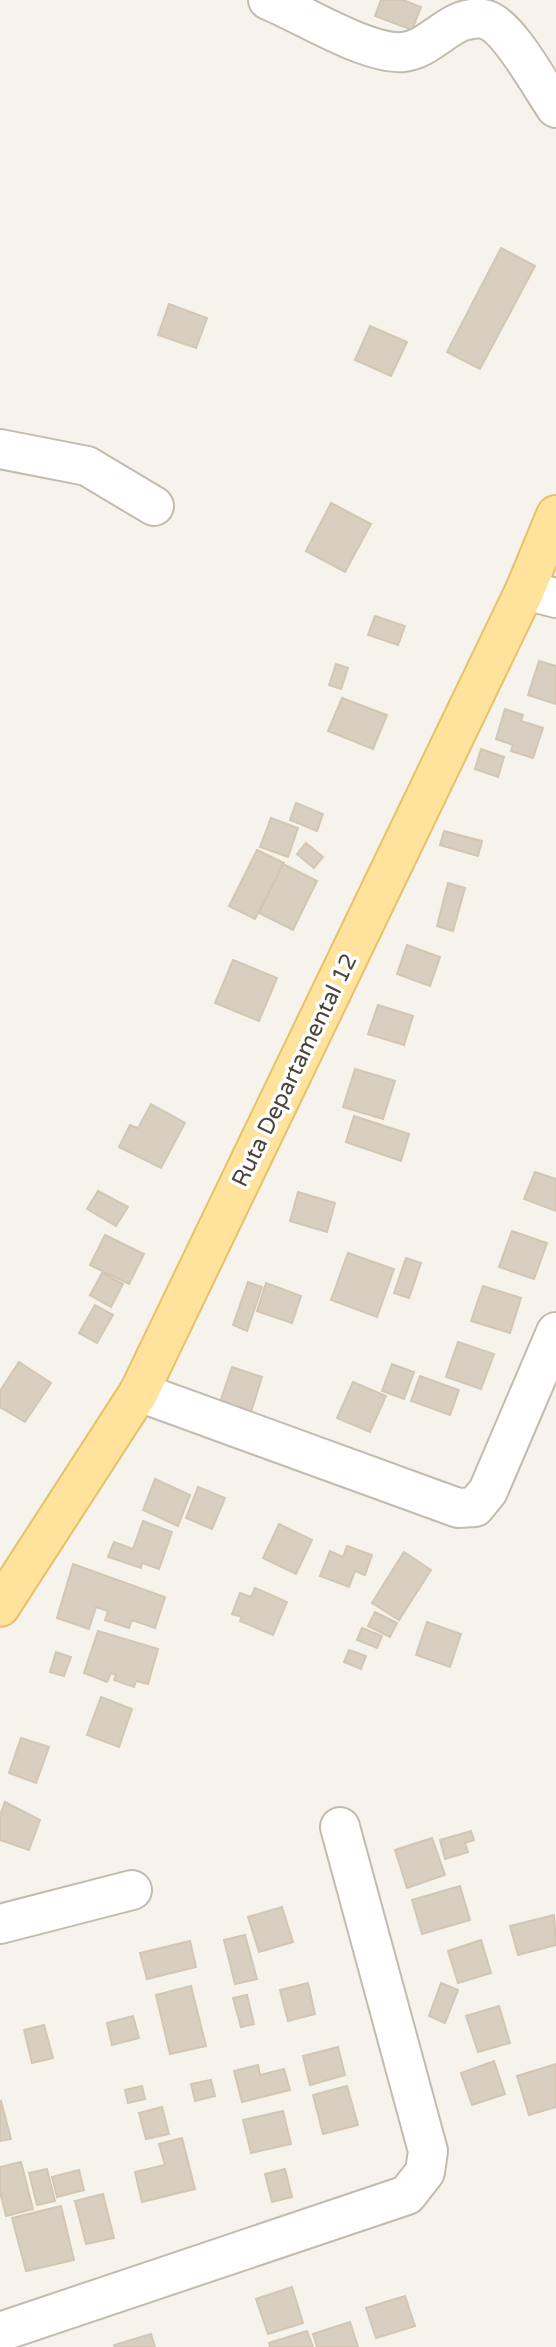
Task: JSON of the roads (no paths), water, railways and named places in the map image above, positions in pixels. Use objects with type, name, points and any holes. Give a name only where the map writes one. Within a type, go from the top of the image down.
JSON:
[{"type":"main road","name":"Ruta Departamental 12","points":[[0,1607],[139,1392],[541,594],[556,515]]},
{"type":"street","points":[[268,0],[329,29],[383,50],[404,52],[424,45],[461,21],[486,19],[501,29],[556,108]]},
{"type":"street","points":[[0,449],[86,466],[154,506]]},
{"type":"street","points":[[139,1392],[458,1508],[475,1507],[488,1491],[556,1332]]},
{"type":"street","points":[[0,2332],[407,2195],[425,2172],[428,2151],[340,1827]]},
{"type":"street","points":[[0,1924],[132,1890]]}]
